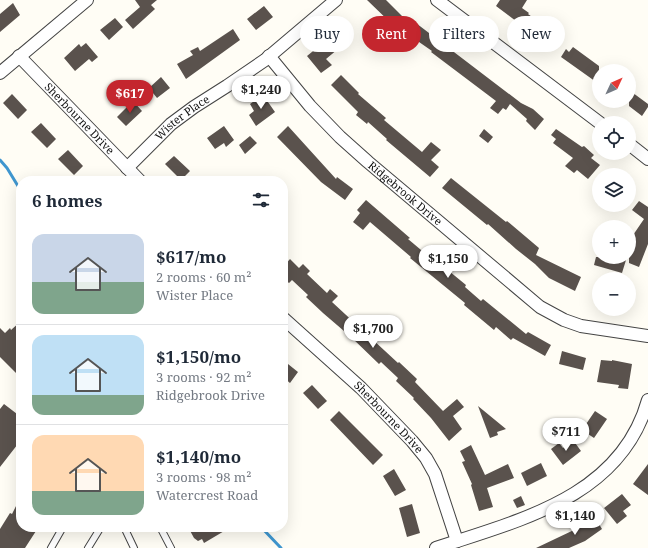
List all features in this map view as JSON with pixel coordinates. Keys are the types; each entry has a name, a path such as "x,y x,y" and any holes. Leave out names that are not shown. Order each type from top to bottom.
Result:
{"street":[{"path":"0,73 87,0"},
{"name":"Wister Place","path":"127,168 171,124 269,56 336,0"},
{"path":"437,0 592,117"},
{"name":"Sherbourne Drive","path":"20,56 135,176"},
{"name":"Ridgebrook Drive","path":"269,56 310,106 340,137 540,307 564,320 581,326 648,336"},
{"path":"636,150 648,159"},
{"name":"Sherbourne Drive","path":"288,322 361,388 412,441 426,458 435,474 457,541"},
{"path":"436,548 540,513 566,500 582,489 602,474 623,451 636,431 648,400"}],"lane":[{"path":"51,548 60,532"},
{"path":"88,548 98,532"},
{"path":"126,532 134,548"},
{"path":"163,532 171,548"}],"building":[{"path":"135,0 157,0 151,5 155,9 133,29 125,20 140,7"},
{"path":"367,0 386,0 402,16 384,16"},
{"path":"500,0 527,0 522,8 531,16 509,16 496,6"},
{"path":"13,3 20,15 0,32 0,14"},
{"path":"264,6 273,17 256,30 247,19"},
{"path":"115,18 123,27 109,40 100,30"},
{"path":"421,27 429,33 429,49 421,43"},
{"path":"233,29 240,40 186,79 177,64 193,55 190,51 198,47 200,51"},
{"path":"86,43 98,57 92,62 89,59 75,71 64,58 79,44 81,47"},
{"path":"573,47 596,64 592,64 592,79 561,57 566,49 569,52"},
{"path":"312,52 334,52 326,59 332,65 321,73 307,56"},
{"path":"431,52 454,52 521,103 533,109 544,119 535,130 526,121 527,119 510,104 506,110 503,108 498,114 490,108 496,101"},
{"path":"341,75 359,93 358,94 386,118 384,120 422,152 431,142 441,150 431,160 439,167 430,177 386,140 387,139 368,122 367,124 356,115 358,112 331,85"},
{"path":"161,77 170,88 157,98 149,88"},
{"path":"12,94 27,110 18,119 3,103"},
{"path":"263,95 275,112 256,126 249,115 254,111 250,104"},
{"path":"636,95 648,104 648,107 642,116 632,108 636,108"},
{"path":"133,101 142,111 126,126 117,117"},
{"path":"41,123 56,139 47,148 31,132"},
{"path":"224,126 234,140 226,147 224,143 215,149 207,138"},
{"path":"288,126 336,179 337,177 353,189 345,200 321,182 277,137"},
{"path":"484,129 493,137 488,143 479,136"},
{"path":"556,129 582,147 584,146 592,153 592,160 600,165 597,168 592,168 592,174 588,179 577,170 574,173 565,166 573,158 553,143 556,139 551,135"},
{"path":"250,136 257,143 245,154 239,145"},
{"path":"68,150 83,166 74,175 58,159"},
{"path":"174,156 190,171 185,176 177,176 165,164"},
{"path":"451,178 506,222 507,221 539,248 536,255 581,277 575,291 549,278 535,264 488,224 487,225 442,188"},
{"path":"366,200 410,238 408,239 427,255 429,252 439,261 438,262 466,285 465,287 481,301 483,299 526,334 528,332 551,345 545,356 513,338 511,340 496,327 494,330 464,305 465,303 410,258 411,257 370,222 363,230 353,222 360,213 357,210"},
{"path":"639,201 648,207 648,244 639,267 632,264 636,264 636,231 644,219 635,212 636,212 636,205"},
{"path":"290,259 299,268 303,264 310,271 307,274 327,293 330,289 338,296 332,302 417,379 415,382 443,411 457,399 464,407 453,416 462,429 449,441 431,418 413,399 414,398 396,381 398,378 381,362 379,364 323,313 306,297 308,295 292,280 289,283 288,282 288,261"},
{"path":"594,264 625,264 622,272"},
{"path":"16,326 16,373 0,357 0,328 5,333 10,328 11,330"},
{"path":"562,351 586,358 583,370 559,364"},
{"path":"601,360 612,360 632,364 628,389 618,388 619,385 597,382"},
{"path":"288,364 298,372 290,383 288,381"},
{"path":"312,385 327,401 318,409 303,393"},
{"path":"4,404 16,413 16,446 0,467 0,409"},
{"path":"478,406 506,429 497,432 498,435 490,438"},
{"path":"339,411 383,455 373,465 330,420"},
{"path":"595,411 607,419 594,438 582,430"},
{"path":"573,440 581,451 563,465 551,449 559,443 563,448"},
{"path":"471,445 485,475 508,464 514,478 487,488 493,507 479,511 471,485 472,484 462,462 465,461 460,451"},
{"path":"541,463 547,476 527,486 521,473"},
{"path":"648,464 648,495 633,484"},
{"path":"394,469 406,490 395,496 383,476"},
{"path":"622,494 631,505 623,511 627,516 617,524 604,508"},
{"path":"521,496 525,505 517,508 513,500"},
{"path":"412,504 420,533 407,537 399,508"},
{"path":"16,506 16,532 35,532 25,548 0,548 0,529 10,513 12,514"},
{"path":"594,516 602,529 585,541 569,548 536,548 576,529 575,528"},
{"path":"191,532 223,532 204,543 202,539 198,541 194,538"}],"waterway":[{"path":"0,160 16,183"},
{"path":"266,532 281,548"}]}
